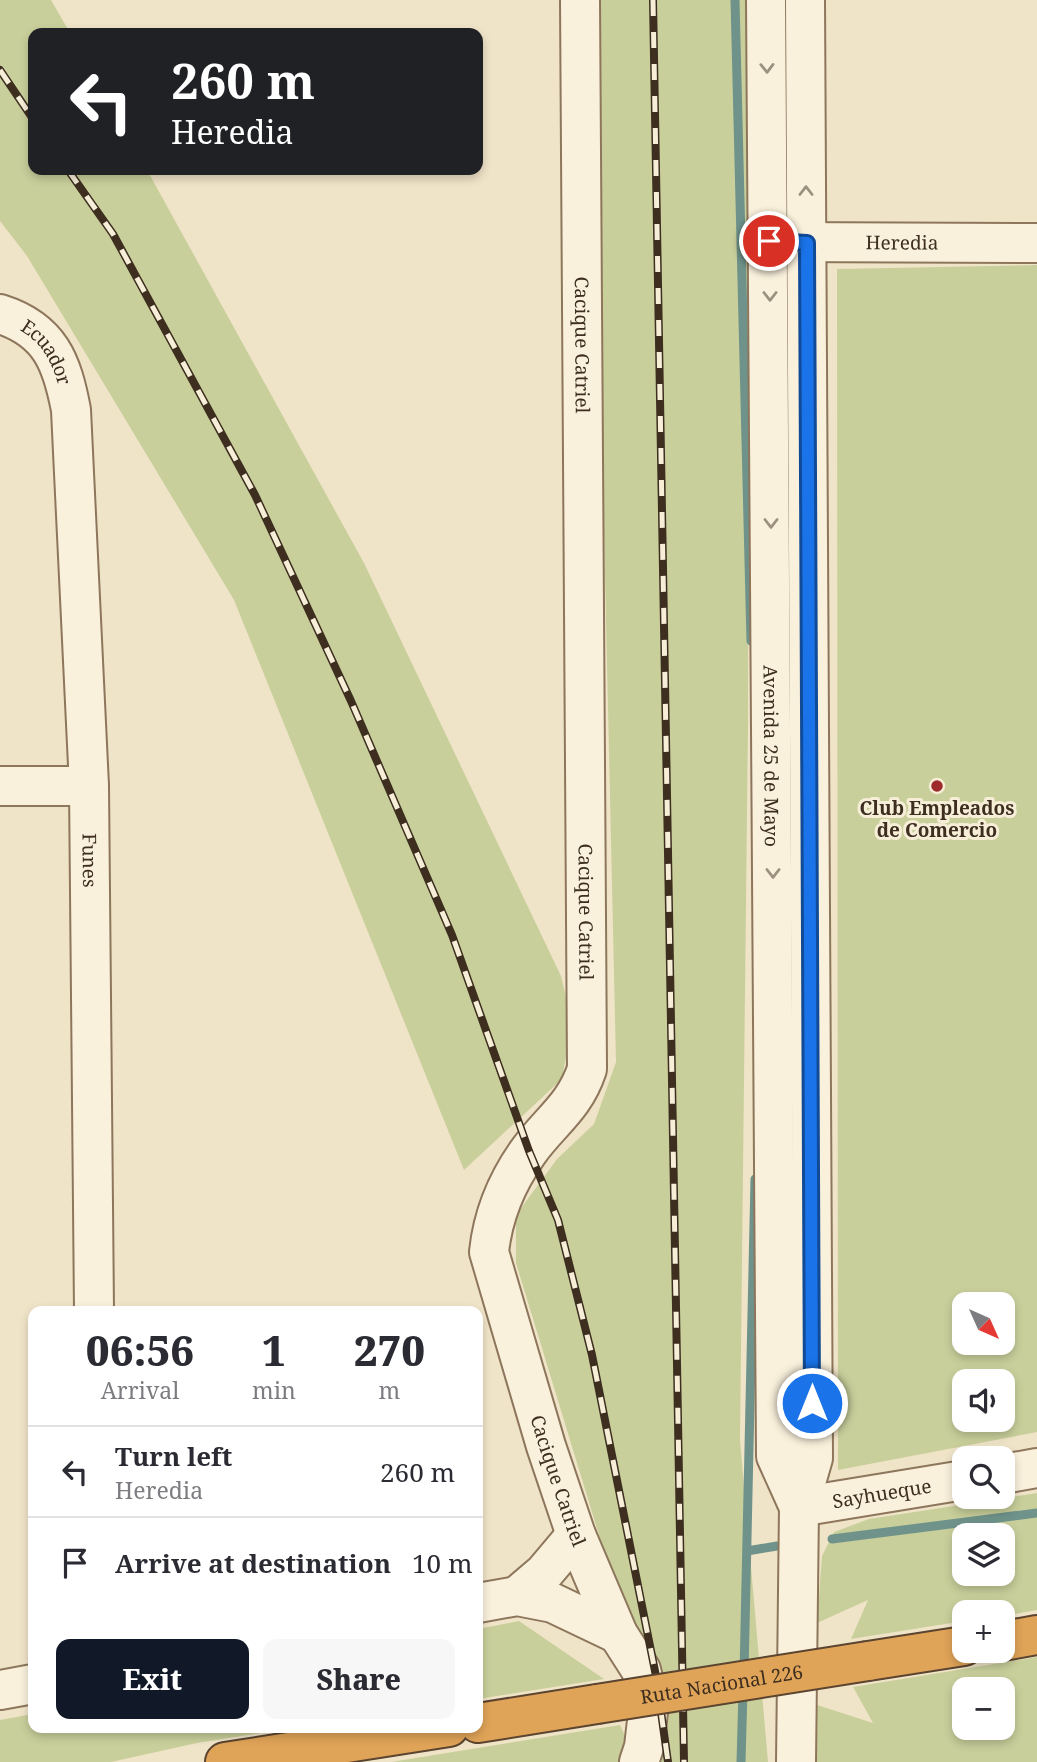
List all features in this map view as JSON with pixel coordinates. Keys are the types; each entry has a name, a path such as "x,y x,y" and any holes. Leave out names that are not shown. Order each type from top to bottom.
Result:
{"highway":[{"path":"1015,1639 1037,1635"},
{"name":"Ruta Nacional 226","path":"483,1722 952,1648"},
{"path":"225,1762 411,1733"}],"street":[{"name":"Cacique Catriel","path":"580,0 587,1069 579,1093 529,1151 501,1198 492,1226 489,1252 546,1446 576,1535 618,1634 641,1670 649,1703 644,1746 639,1762"},
{"name":"Avenida 25 de Mayo","path":"766,0 776,1457 799,1507"},
{"name":"Avenida 25 de Mayo","path":"796,1762 799,1507 813,1458 805,0"},
{"name":"Heredia","path":"769,241 1037,243"},
{"name":"Ecuador","path":"0,314 18,320 49,344 64,373 71,410"},
{"name":"Funes","path":"71,410 89,786 94,1306"},
{"path":"0,786 89,786"},
{"path":"1015,1472 1037,1468"},
{"name":"Sayhueque","path":"799,1507 952,1482"},
{"path":"517,1596 544,1573 576,1535"},
{"path":"483,1602 517,1596 553,1603 618,1634"},
{"path":"0,1690 28,1685"}],"green space":[{"path":"0,0 51,0 67,28 28,28 28,175 150,175 364,563 561,976 572,1023 562,1079 464,1170 234,600 27,256 0,221"},
{"path":"592,0 749,0 748,724 740,1440 768,1762 658,1762 620,1604 516,1263 516,1215 557,1159 594,1124 616,1062"},
{"name":"Club Empleados de Comercio","path":"1037,265 1037,1432 952,1446 952,1448 838,1470 837,269"},
{"path":"1037,1493 1037,1610 1015,1614 1015,1600 952,1600 952,1623 851,1639 868,1600 817,1623 822,1556 834,1532 869,1519 952,1506 952,1509 1015,1509 1015,1496"},
{"path":"519,1621 604,1679 483,1698 483,1628"},
{"path":"1037,1657 1037,1762 810,1762 811,1703 873,1723 853,1687 1000,1663 1015,1663 1015,1661"},
{"path":"28,1715 28,1733 260,1733 197,1743 111,1762 0,1762 0,1720"},
{"path":"620,1725 629,1744 623,1762 391,1762"}],"waterway":[{"path":"735,0 751,641"},
{"path":"744,1673 755,1179"},
{"path":"832,1539 1037,1513"},
{"path":"747,1551 777,1546"},
{"path":"741,1762 743,1690"}],"railway":[{"path":"653,0 684,1762"},
{"path":"0,70 28,112"},
{"path":"72,175 113,234 255,495 351,701 452,935 529,1151 558,1220 592,1355 656,1676 668,1762"}],"place":[{"name":"Club Empleados de Comercio","path":"937,786"}],"route":[{"path":"769,241 807,243 812,1403"}]}
